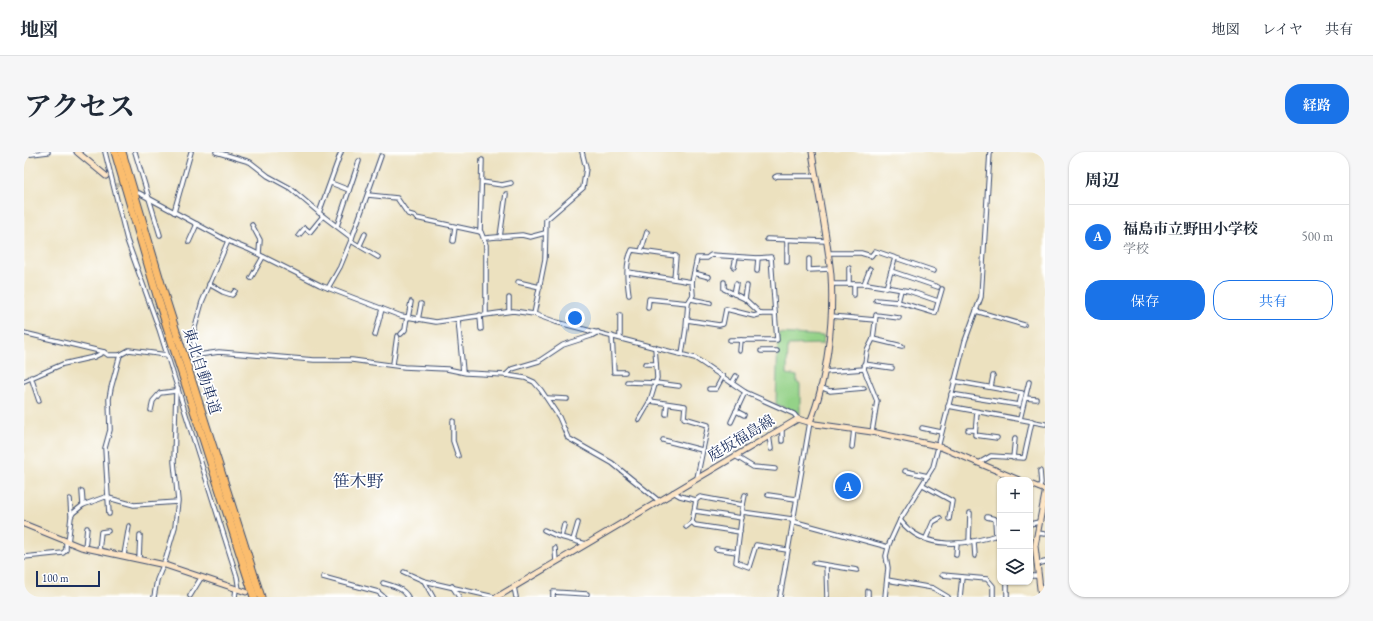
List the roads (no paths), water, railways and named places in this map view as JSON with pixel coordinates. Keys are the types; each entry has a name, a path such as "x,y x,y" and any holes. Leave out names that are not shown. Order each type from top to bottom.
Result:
{"highway":[{"name":"東北自動車道","path":"115,152 152,279 254,597"},
{"name":"東北自動車道","path":"122,152 165,297 261,597"}],"main road":[{"path":"77,152 106,176"},
{"path":"810,422 824,372 831,316 830,269 812,152"},
{"name":"庭坂福島線","path":"497,597 798,419 872,432 938,446 1012,477"},
{"path":"1033,485 1045,490"},
{"path":"1041,597 1035,546 1045,494"},
{"path":"24,524 85,548 163,565 246,592"}],"street":[{"path":"24,155 48,152"},
{"path":"105,152 115,183 127,240 146,290 167,355 171,362 177,390 237,577 237,590 235,597"},
{"path":"135,152 160,235"},
{"path":"174,212 191,152"},
{"path":"216,152 250,162 268,176 290,188 352,240 378,258"},
{"path":"319,213 341,152"},
{"path":"534,314 545,259 545,233 547,218 583,188 586,168 582,152"},
{"path":"885,597 888,547 900,520 933,467 954,381 982,289 990,152"},
{"path":"328,288 352,240 381,156"},
{"path":"480,232 482,160"},
{"path":"337,226 359,161"},
{"path":"106,176 115,183"},
{"path":"775,177 816,176"},
{"path":"482,182 502,185 511,183"},
{"path":"331,183 349,190"},
{"path":"140,193 228,241 259,254 328,288 382,309 418,320 436,322 509,310 534,314 556,322 682,354 700,360 745,392 794,414 798,419"},
{"path":"500,237 506,194"},
{"path":"368,195 396,198 408,214 416,218 480,232 485,238 488,289 486,314"},
{"path":"299,235 305,228 310,232 323,216"},
{"path":"189,242 197,224"},
{"path":"252,225 260,240 259,254"},
{"path":"453,241 455,226"},
{"path":"642,252 647,232"},
{"path":"485,238 522,235 530,237 545,233"},
{"path":"360,245 365,234"},
{"path":"767,239 826,241"},
{"path":"787,240 787,262"},
{"path":"228,241 202,302 193,334 193,356 218,352 251,354 288,359 335,361 352,360 394,364 404,367 437,368 525,378 534,382 547,398 560,417 568,438 592,450 612,463 658,501"},
{"path":"629,296 627,280 628,257 632,250 676,256 674,279"},
{"path":"828,252 861,253 871,256 875,251 934,271"},
{"path":"682,354 688,303 694,290 692,282 697,258 707,258 711,255 758,258 771,257 777,340 730,340"},
{"path":"251,278 263,257"},
{"path":"734,267 736,257"},
{"path":"757,271 758,258"},
{"path":"886,288 895,258"},
{"path":"809,259 809,270 830,269"},
{"path":"849,268 849,284"},
{"path":"864,284 870,269"},
{"path":"876,300 898,302 935,313 940,288 891,271"},
{"path":"628,272 692,282"},
{"path":"694,273 709,277"},
{"path":"518,282 540,287"},
{"path":"724,282 724,289 745,299 761,314"},
{"path":"209,284 232,295 235,291"},
{"path":"734,294 736,284"},
{"path":"831,284 864,284 901,290 938,301"},
{"path":"854,284 854,295"},
{"path":"745,299 747,286"},
{"path":"898,302 901,290"},
{"path":"509,298 509,310"},
{"path":"648,308 649,299 688,303"},
{"path":"691,299 710,303"},
{"path":"394,364 399,335 405,330 411,302"},
{"path":"418,320 421,304"},
{"path":"375,335 382,309"},
{"path":"687,320 719,325 723,324 726,309 754,316 761,314 775,314"},
{"path":"976,311 1024,325"},
{"path":"480,315 481,329"},
{"path":"620,315 620,338"},
{"path":"872,432 877,401 864,369 867,351 873,340 876,315 899,318"},
{"path":"831,316 875,320"},
{"path":"458,319 463,372"},
{"path":"506,375 512,369 539,361 563,345 591,336 598,332"},
{"path":"24,333 104,352 108,355 120,355 129,350 167,355"},
{"path":"612,336 614,372 625,372"},
{"path":"740,340 740,351"},
{"path":"873,340 902,346"},
{"path":"639,420 650,401 656,383 657,375 655,347"},
{"path":"761,351 777,351"},
{"path":"24,381 63,364 94,357 104,352"},
{"path":"109,514 105,455 110,430 109,399 120,355"},
{"path":"645,364 656,364"},
{"path":"864,364 892,368"},
{"path":"824,372 864,369"},
{"path":"709,389 716,389 723,376"},
{"path":"732,383 736,376"},
{"path":"990,387 993,376"},
{"path":"31,377 39,402"},
{"path":"951,394 1019,405 1022,393 954,381"},
{"path":"627,382 656,383 678,386"},
{"path":"1020,419 1029,382"},
{"path":"820,387 830,391 864,388"},
{"path":"151,410 152,401 156,396 177,390"},
{"path":"154,597 155,588 175,526 178,502 174,462 177,390"},
{"path":"731,422 745,392"},
{"path":"547,398 567,399"},
{"path":"1025,398 1036,398"},
{"path":"650,401 685,406 684,418 708,425 702,450 698,478"},
{"path":"666,414 667,404"},
{"path":"948,406 1045,424"},
{"path":"736,412 744,415"},
{"path":"977,412 974,430 975,434 997,438"},
{"path":"454,421 453,441 458,456"},
{"path":"978,463 991,456 1024,458 1032,421"},
{"path":"780,597 810,422"},
{"path":"782,428 782,441"},
{"path":"922,428 941,432"},
{"path":"852,446 854,429"},
{"path":"968,430 974,430"},
{"path":"769,435 771,449"},
{"path":"1013,458 1015,438"},
{"path":"663,440 702,450"},
{"path":"735,457 753,466 776,469"},
{"path":"905,471 928,476"},
{"path":"1039,488 1040,471"},
{"path":"923,485 952,501 953,504 949,519"},
{"path":"82,492 83,505"},
{"path":"673,492 680,496 696,500 700,497 743,505"},
{"path":"745,495 736,562 749,567 756,545 787,550"},
{"path":"768,495 796,499"},
{"path":"72,516 83,505 108,496 134,505 178,502"},
{"path":"24,557 63,553 66,550 72,516 70,499"},
{"path":"686,527 692,522 696,500"},
{"path":"695,511 742,518"},
{"path":"742,512 792,520 888,547"},
{"path":"970,513 972,542 975,556"},
{"path":"900,520 906,529 926,538 945,544 957,544 996,536 995,519 987,517"},
{"path":"926,538 933,522 940,518"},
{"path":"692,522 694,525 740,532"},
{"path":"1033,523 1039,522"},
{"path":"573,540 578,523"},
{"path":"562,537 564,525"},
{"path":"124,556 129,526"},
{"path":"85,548 87,528"},
{"path":"544,530 586,544"},
{"path":"99,550 100,533 102,531 108,531"},
{"path":"1037,533 1045,534"},
{"path":"139,559 140,536"},
{"path":"956,554 957,544"},
{"path":"555,548 556,562"},
{"path":"716,549 737,552"},
{"path":"1036,564 1045,562"},
{"path":"814,563 857,570"},
{"path":"826,565 827,597"},
{"path":"404,572 424,581 452,586 494,597"},
{"path":"942,575 986,579 993,586 993,597"},
{"path":"1033,576 1038,576"},
{"path":"323,577 378,592 384,597"},
{"path":"960,597 962,577"},
{"path":"190,596 201,578"},
{"path":"886,580 933,588 948,597"},
{"path":"424,581 433,597"},
{"path":"383,583 402,590 408,597"},
{"path":"1006,597 1007,585"},
{"path":"452,586 459,597"},
{"path":"514,587 516,597"},
{"path":"868,591 868,597"},
{"path":"553,597 553,592 586,594"}],"tunnel":[{"path":"116,184 125,188"},
{"path":"173,361 191,356"}],"place":[{"name":"福島市立野田小学校","path":"848,486"}],"district":[{"name":"笹木野","path":"358,481"}]}
